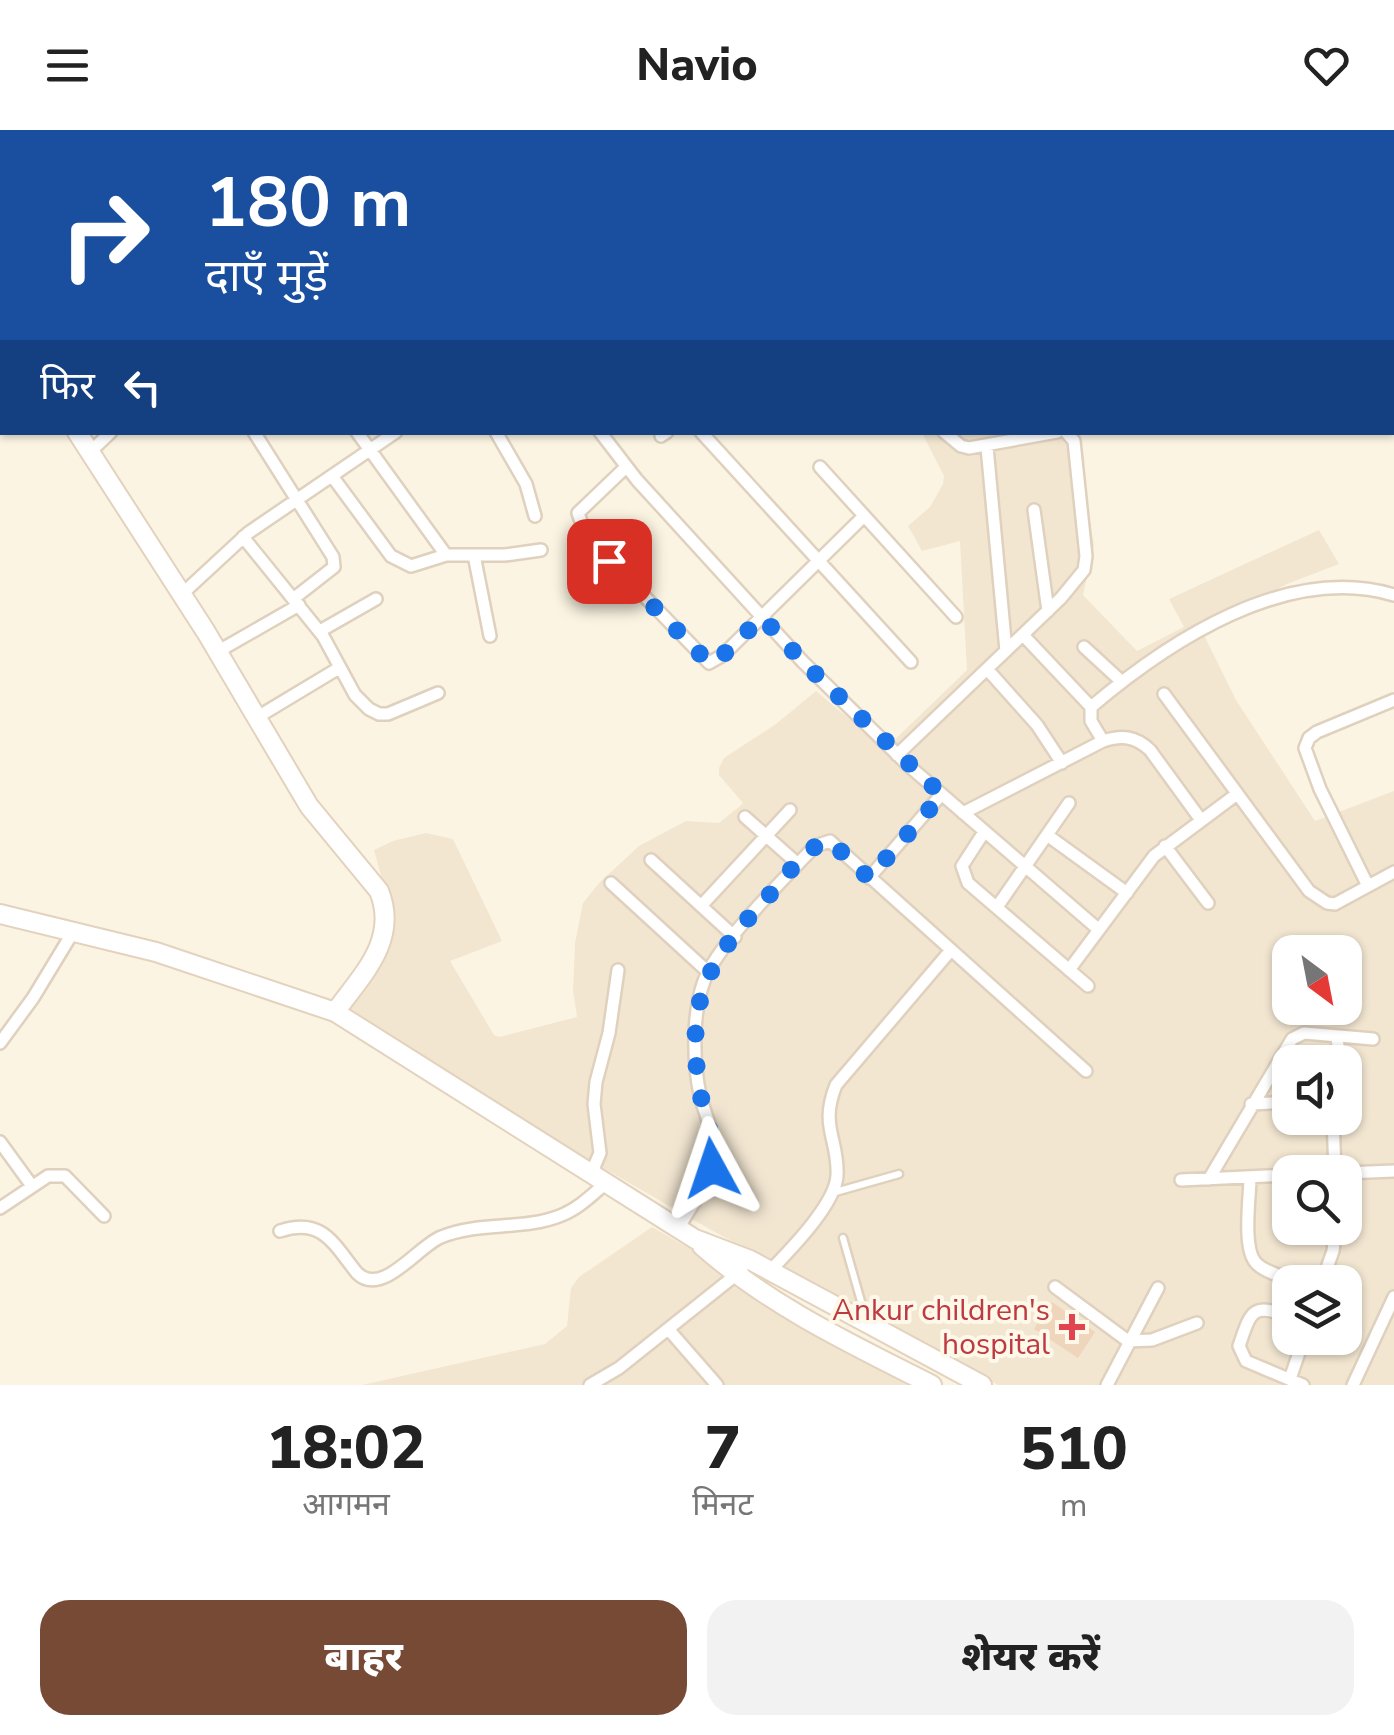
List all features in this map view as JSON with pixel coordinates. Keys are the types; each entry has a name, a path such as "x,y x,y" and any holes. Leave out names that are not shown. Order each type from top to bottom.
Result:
{"street":[{"path":"79,435 217,652 308,806 379,891 386,908 386,930 373,958 335,1012"},
{"path":"90,452 109,435"},
{"path":"217,652 296,602 334,566 333,557 256,435"},
{"path":"360,435 446,555"},
{"path":"181,594 243,537 392,435"},
{"path":"498,435 526,484 535,516"},
{"path":"602,435 626,467 762,617 897,754 1098,930"},
{"path":"705,435 911,662"},
{"path":"948,435 961,446 987,446 1042,435"},
{"path":"897,754 1006,652 1084,570 1086,556 1074,441 1069,435"},
{"path":"987,446 1006,652"},
{"path":"626,467 578,514 586,536 709,663 723,655 864,516"},
{"path":"820,468 956,617"},
{"path":"332,476 400,563 411,566 446,555 505,556 541,550"},
{"path":"1034,510 1048,610"},
{"path":"243,537 320,632 355,694 379,714 438,693"},
{"path":"474,555 490,636"},
{"path":"1091,707 1137,668 1188,637 1280,595 1340,588 1394,595"},
{"path":"320,632 376,599"},
{"path":"1023,635 1091,707 1091,721 1103,741"},
{"path":"1084,646 1122,681"},
{"path":"256,718 339,668"},
{"path":"987,670 1037,725 1062,763"},
{"path":"1164,694 1309,891 1327,903 1336,904 1394,872"},
{"path":"1368,886 1320,789 1305,748 1309,738 1318,732 1394,700"},
{"path":"962,813 1118,736 1141,742 1201,820"},
{"path":"1069,970 1165,846 1237,794"},
{"path":"869,878 942,795"},
{"path":"997,907 1068,803"},
{"path":"702,906 790,810"},
{"path":"745,817 798,864"},
{"path":"984,832 962,866 968,883 1088,986"},
{"path":"1047,835 1127,892"},
{"path":"678,1229 712,1168 714,1150 700,1094 697,1060 698,1004 708,972 815,846 830,841 1086,1070"},
{"path":"1165,846 1208,903"},
{"path":"652,860 735,936"},
{"path":"612,883 708,972"},
{"path":"0,914 156,952 335,1012 695,1240 770,1300 932,1385"},
{"path":"0,1042 33,998 73,932"},
{"path":"770,1272 800,1239 837,1179 828,1128 828,1105 836,1085 951,950"},
{"path":"280,1231 310,1226 322,1232 363,1280 372,1281 456,1230 535,1222 560,1216 579,1205 598,1179 596,1082 609,1033 618,970"},
{"path":"1208,1179 1292,1039 1304,1033 1372,1039"},
{"path":"1338,1038 1339,1045"},
{"path":"1251,1104 1272,1103"},
{"path":"0,1142 32,1186"},
{"path":"1362,1172 1394,1170"},
{"path":"0,1208 48,1176 65,1176 104,1216"},
{"path":"1181,1180 1272,1176"},
{"path":"1250,1177 1251,1254 1256,1264 1272,1271"},
{"path":"695,1240 750,1260 982,1385"},
{"path":"590,1385 619,1368 737,1277 750,1260"},
{"path":"1054,1287 1128,1341 1152,1340 1197,1323"},
{"path":"1107,1385 1158,1288"},
{"path":"1354,1385 1394,1298"},
{"path":"1272,1310 1257,1310 1250,1315 1239,1346 1246,1360 1303,1385"},
{"path":"668,1330 716,1385"},
{"path":"1290,1379 1298,1355"}],"lane":[{"path":"831,1194 898,1174"},
{"path":"843,1238 867,1324"}],"shaded area":[{"path":"923,435 1075,435 1094,545 1083,595 1137,651 1184,627 1169,599 1319,530 1339,564 1287,584 1201,629 1236,700 1315,821 1394,791 1394,1385 998,1385 713,1231 452,1081 347,1008 391,912 374,850 426,833 453,839 502,941 450,961 494,1035 499,1037 577,1017 573,991 575,943 583,903 639,846 686,821 719,823 743,803 719,775 724,758 776,724 816,691 885,749 967,670 960,541 922,551 908,526 930,507 944,476"},
{"path":"652,1227 927,1385 362,1385 545,1344 567,1326 571,1288 579,1277"}],"building":[{"path":"1052,1302 1095,1332 1078,1358 1034,1329"}],"place":[{"name":"Ankur children's hospital","path":"1072,1327"}],"route":[{"path":"609,561 709,663 723,655 762,617 803,662 942,795 869,878 830,841 815,846 757,908 712,965 698,1004 697,1060 700,1094 714,1150 712,1168"}]}
